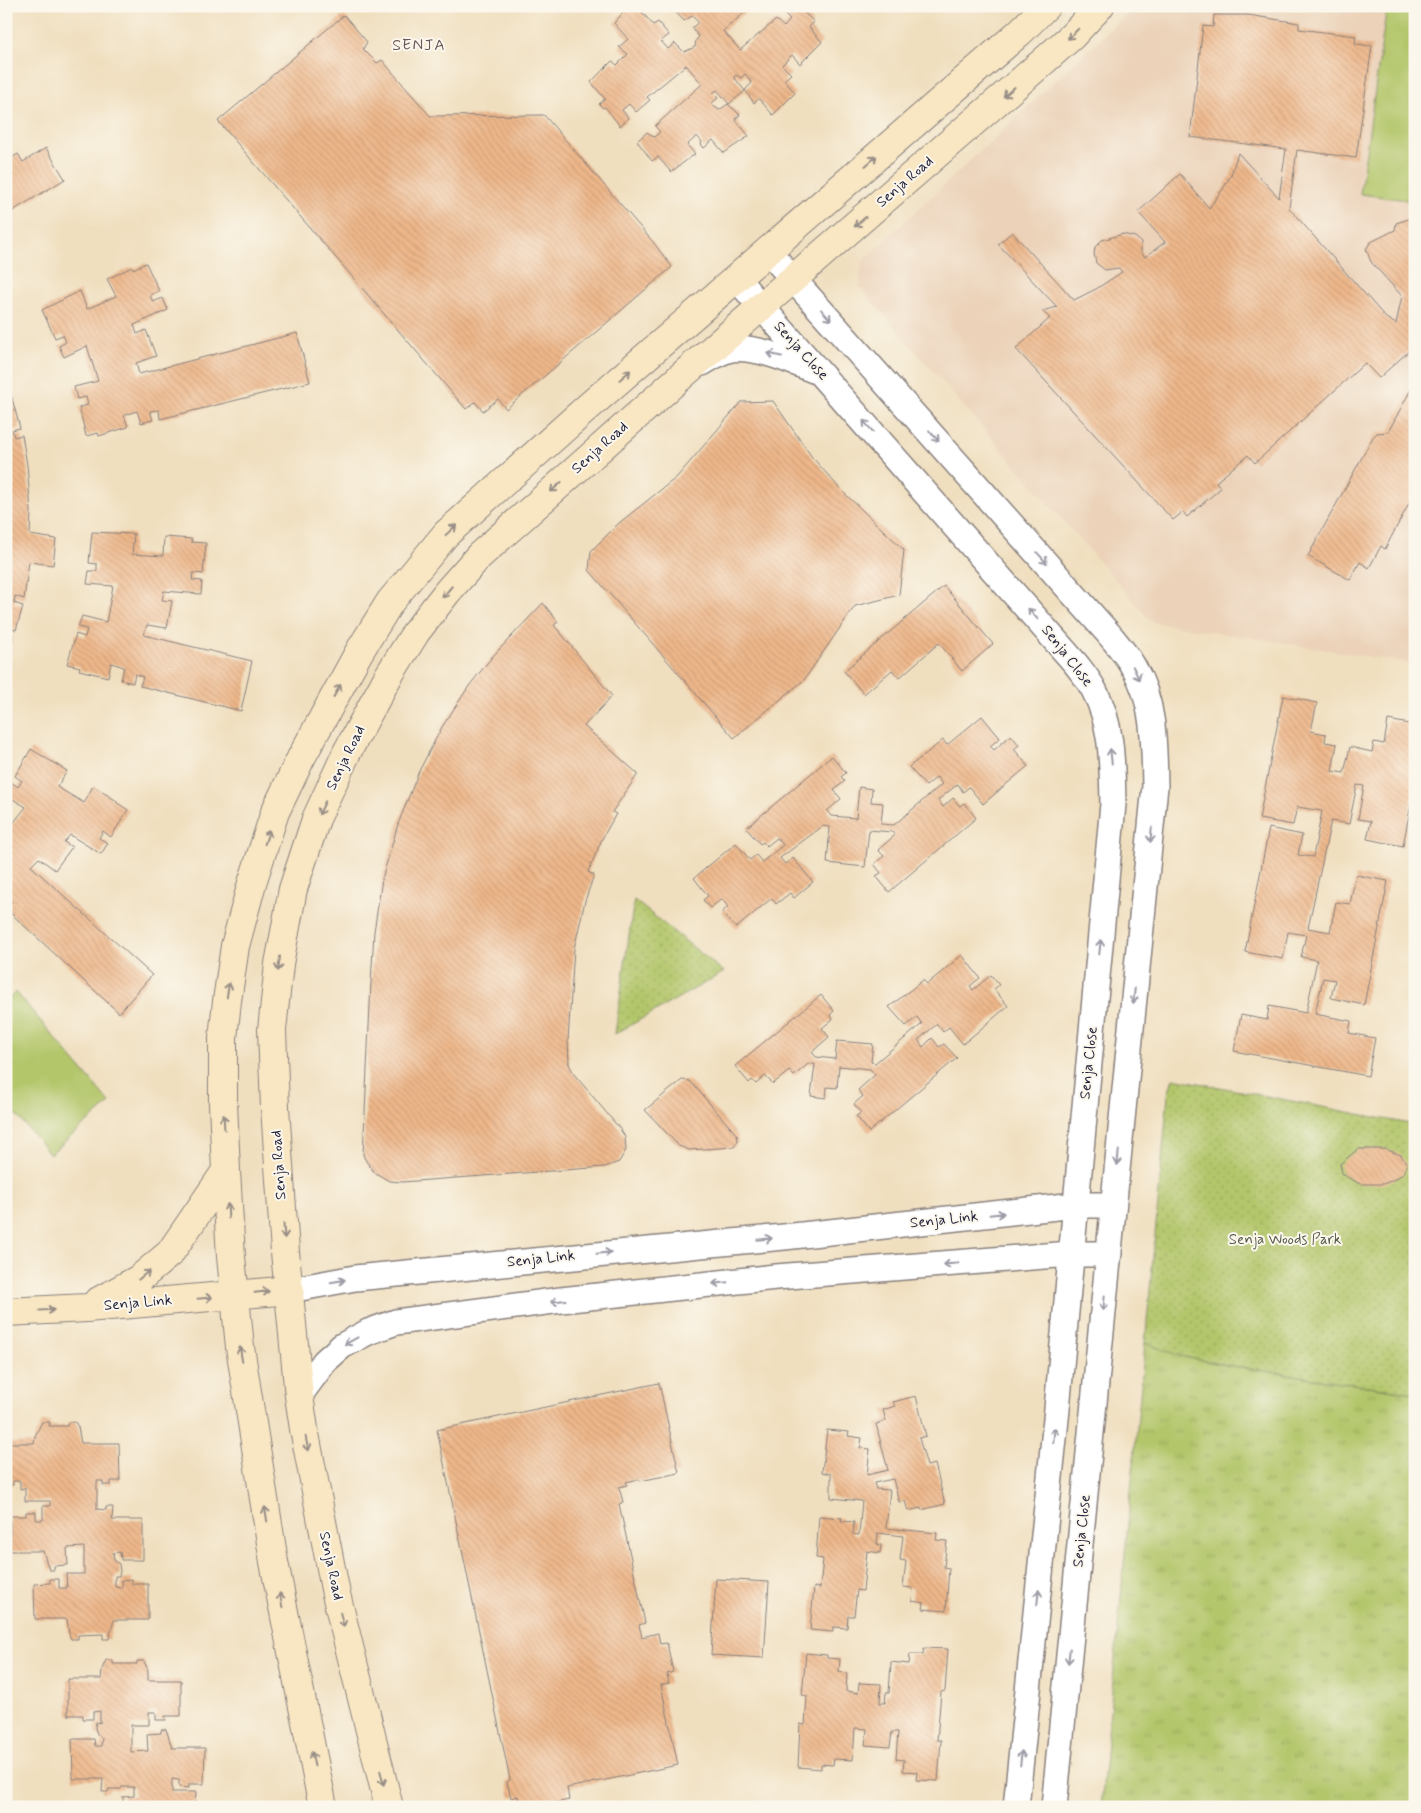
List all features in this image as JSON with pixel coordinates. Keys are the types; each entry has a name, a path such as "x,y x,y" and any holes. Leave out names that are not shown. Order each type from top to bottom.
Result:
{"street":[{"path":"323,1807 274,1562 240,1346 234,1295 226,1171 223,1103 226,1001 235,946 275,812 301,758 359,652 390,602 446,534 736,278 1020,32 1046,6"},
{"name":"Senja Road","path":"389,1807 336,1594 304,1429 299,1396 276,1117 272,1030 279,964 293,889 316,819 347,752 416,632 448,591 479,556 686,372 1058,48 1100,6"},
{"name":"Senja Close","path":"768,251 1108,633 1135,668 1147,700 1153,736 1156,786 1054,1807"},
{"name":"Senja Close","path":"736,278 1076,664 1094,689 1106,721 1112,757 1112,804 1057,1409 1016,1807"},
{"path":"686,372 717,354 731,349 744,349 777,355 820,372"},
{"path":"87,1308 139,1279 170,1253 226,1171"},
{"path":"1075,1205 1113,1205"},
{"name":"Senja Link","path":"6,1312 87,1308 290,1290 355,1278 784,1237 1075,1205"},
{"path":"299,1396 325,1361 342,1346 368,1332 396,1322 560,1300 776,1277 1070,1254 1109,1254"}],"shaded area":[{"path":"1135,6 1415,6 1415,664 1152,622 859,286 862,262"}],"green space":[{"path":"1387,6 1415,6 1415,201 1360,194"},
{"path":"634,900 724,972 615,1034"},
{"path":"16,992 110,1103 50,1154 6,1103 6,1001"},
{"name":"Senja Woods Park","path":"1173,1078 1415,1125 1415,1393 1232,1366 1184,1357 1145,1343 1168,1095"},
{"path":"1145,1343 1184,1357 1232,1366 1415,1393 1415,1795 1411,1807 1101,1807"}],"building":[{"path":"629,6 637,6 653,25 658,22 669,35 661,41 668,49 675,43 684,52 695,47 696,40 699,37 692,28 698,22 692,16 684,21 673,9 675,6 758,6 753,10 750,8 723,31 740,50 776,20 784,27 790,20 784,14 793,6 797,6 814,22 809,27 822,42 800,64 792,55 782,65 791,74 784,80 795,93 773,115 759,99 754,103 745,90 752,83 745,74 741,78 736,75 734,77 745,91 729,104 717,90 713,93 718,98 711,104 719,110 728,104 740,115 735,119 749,136 724,153 713,140 704,148 697,136 687,145 695,154 671,172 658,157 652,161 637,141 647,132 654,137 660,132 655,126 702,84 686,65 647,97 650,100 636,112 629,104 622,110 629,118 620,126 605,107 603,108 599,104 605,99 591,82 612,61 617,65 628,54 619,47 628,39 614,23"},
{"path":"1259,6 1259,10 1240,7"},
{"path":"344,15 367,42 363,49 377,63 382,60 430,116 544,115 653,242 672,267 506,409 498,399 483,411 475,402 466,409 218,121"},
{"path":"1214,15 1248,15 1299,23 1299,29 1356,36 1355,44 1372,46 1356,158 1297,150 1289,208 1386,318 1396,324 1402,296 1371,262 1366,249 1371,242 1395,230 1396,223 1415,217 1415,351 1410,350 1379,378 1365,363 1255,463 1248,455 1216,482 1221,488 1187,517 1183,512 1173,520 1016,349 1050,318 1042,311 1057,307 998,244 1012,232 1074,300 1096,289 1122,272 1119,268 1105,270 1096,263 1095,247 1102,240 1123,234 1135,237 1141,242 1141,252 1145,257 1165,242 1138,212 1180,174 1209,208 1231,175 1238,153 1279,198 1286,149 1190,137 1203,26 1213,27"},
{"path":"46,148 65,179 6,215 6,161 18,154 23,162"},
{"path":"146,263 159,291 150,295 153,302 163,298 168,310 134,325 137,334 146,330 156,356 136,363 139,374 297,333 310,382 160,419 159,410 150,411 153,420 141,423 137,411 124,415 128,427 99,436 98,433 86,436 79,407 88,405 86,397 77,399 74,387 98,381 87,346 64,357 59,346 66,342 63,335 55,338 42,310 80,291 87,309 116,296 107,279 132,267 133,269"},
{"path":"1415,382 1415,492 1385,549 1381,546 1369,568 1360,562 1350,580 1308,556 1373,437 1377,433 1388,432"},
{"path":"10,391 20,428 12,430 14,437 22,435 27,465 31,511 30,535 56,539 53,565 29,562 24,599 15,596 14,603 23,606 16,630 6,627 6,392"},
{"path":"773,401 812,457 842,491 904,550 899,595 855,606 804,680 734,738 589,570 591,551 619,523 677,477 741,402"},
{"path":"92,532 134,534 132,554 163,556 164,537 192,539 191,542 206,543 203,574 193,573 192,580 202,581 201,594 164,591 162,600 172,601 167,628 147,625 144,635 252,661 241,711 140,686 143,677 135,674 133,683 121,680 124,667 111,663 108,677 79,670 80,667 67,664 76,634 85,637 87,629 78,627 82,616 106,622 113,586 87,584 89,571 97,571 97,564 89,563"},
{"path":"944,586 993,644 962,671 939,643 899,678 892,670 864,694 844,671"},
{"path":"543,603 558,622 554,625 612,696 584,726 638,774 612,812 616,814 603,837 588,872 594,875 585,901 574,949 568,1041 569,1064 574,1074 620,1129 625,1137 626,1150 619,1162 605,1167 402,1182 389,1181 374,1172 363,1155 374,932 382,879 398,824 419,771 442,727 469,686 492,657"},
{"path":"6,635 13,637 6,656"},
{"path":"1283,696 1317,703 1311,731 1326,734 1325,742 1337,744 1332,771 1344,773 1350,747 1372,752 1374,742 1384,744 1388,720 1415,725 1415,784 1403,846 1367,839 1371,821 1358,819 1364,786 1357,785 1349,824 1331,821 1308,928 1330,932 1336,902 1350,904 1356,875 1388,881 1364,1005 1331,998 1335,980 1323,978 1315,1014 1351,1021 1349,1033 1375,1038 1368,1076 1234,1051 1241,1015 1267,1020 1269,1006 1306,1013 1317,960 1301,957 1306,935 1288,932 1283,959 1245,952 1269,828 1302,835 1298,855 1313,857 1322,811 1297,807 1293,825 1259,819"},
{"path":"982,716 1000,738 990,746 994,750 1011,735 1019,745 1014,749 1028,766 983,804 969,787 963,792 958,784 938,800 943,807 953,798 960,806 964,803 976,818 889,892 876,876 881,873 874,864 884,856 878,850 895,835 892,832 869,830 865,867 827,863 830,827 823,826 780,858 785,864 793,858 813,882 794,898 790,893 776,904 772,898 736,928 722,912 728,907 722,899 710,908 703,900 708,896 694,878 736,843 750,860 756,855 762,862 783,845 777,838 767,846 763,842 760,844 746,828 832,756 846,773 841,777 845,781 834,790 841,799 827,811 831,816 856,818 859,787 872,789 871,802 883,803 881,824 894,825 942,784 937,777 926,786 909,767 943,740 947,745"},
{"path":"31,749 67,771 57,787 84,803 93,786 128,810 111,837 103,831 99,838 108,843 101,854 70,835 64,842 72,847 55,870 39,858 31,866 152,975 119,1013 6,909 12,902 6,896 6,832 26,807 6,795 6,790 11,782 18,787 22,781 15,776"},
{"path":"962,955 980,978 970,986 973,990 991,975 999,985 994,989 1008,1006 963,1044 949,1027 943,1032 937,1024 918,1040 923,1047 932,1038 939,1047 944,1044 957,1058 869,1132 856,1116 861,1113 854,1104 863,1096 858,1090 875,1075 870,1069 839,1066 837,1088 827,1087 826,1098 811,1096 815,1064 808,1064 794,1076 789,1071 773,1084 765,1076 756,1084 752,1080 749,1083 735,1066 821,995 834,1011 830,1015 833,1019 822,1028 829,1037 812,1052 816,1057 835,1059 837,1041 873,1044 871,1062 875,1063 922,1024 917,1017 906,1026 889,1007 923,980 927,984"},
{"path":"682,1080 690,1081 737,1135 738,1141 734,1147 689,1150 679,1146 645,1110"},
{"path":"1358,1149 1385,1149 1401,1155 1407,1164 1403,1174 1383,1184 1360,1184 1347,1177 1342,1173 1340,1164"},
{"path":"659,1383 679,1473 626,1482 627,1485 619,1487 623,1502 619,1504 645,1623 639,1625 642,1637 658,1633 660,1644 667,1643 673,1672 667,1674 669,1683 661,1685 678,1765 567,1788 569,1800 536,1807 520,1807 518,1796 511,1798 507,1782 510,1780 437,1430"},
{"path":"916,1396 926,1436 919,1438 927,1466 935,1464 945,1504 908,1511 905,1501 899,1502 893,1479 874,1483 876,1489 890,1490 886,1528 937,1533 936,1540 947,1541 944,1567 949,1568 946,1611 923,1609 924,1603 912,1601 913,1588 903,1587 906,1561 900,1560 903,1536 878,1533 877,1544 881,1545 880,1553 867,1551 863,1591 857,1590 854,1616 848,1616 847,1628 833,1627 833,1632 810,1630 814,1587 820,1588 823,1559 816,1558 819,1516 842,1518 841,1521 854,1522 853,1534 859,1535 862,1501 831,1498 831,1474 822,1472 827,1430 849,1432 848,1436 862,1438 860,1448 870,1449 867,1475 888,1470 876,1424 886,1421 883,1410 895,1406 893,1402"},
{"path":"42,1422 50,1422 49,1426 67,1426 68,1422 75,1422 78,1427 81,1443 119,1443 120,1481 111,1481 111,1485 103,1485 103,1481 97,1481 97,1509 106,1510 106,1507 113,1507 112,1520 143,1520 143,1560 121,1560 120,1552 113,1553 114,1560 119,1564 120,1571 119,1576 115,1576 115,1587 122,1588 122,1580 132,1579 132,1584 148,1584 148,1620 114,1620 109,1639 103,1639 103,1634 78,1635 78,1639 71,1639 67,1619 35,1619 34,1584 50,1583 50,1579 59,1579 59,1588 67,1588 66,1574 84,1574 84,1547 67,1548 68,1565 54,1566 54,1570 49,1570 43,1551 10,1551 10,1516 26,1516 26,1512 36,1512 36,1520 43,1520 43,1506 50,1506 50,1501 25,1501 25,1488 20,1489 20,1481 13,1481 13,1485 6,1485 6,1443 34,1443 35,1436"},
{"path":"716,1579 769,1582 764,1658 711,1655"},
{"path":"924,1648 948,1649 945,1691 941,1692 937,1740 941,1740 938,1781 916,1780 917,1772 903,1771 904,1760 896,1759 898,1732 892,1732 890,1747 865,1745 867,1729 855,1728 853,1760 834,1759 833,1765 821,1764 821,1769 798,1767 800,1724 805,1725 807,1696 802,1695 806,1653 827,1655 827,1658 840,1659 839,1672 847,1673 846,1691 858,1693 859,1683 881,1684 880,1703 885,1703 886,1693 889,1693 891,1662 909,1664 910,1654 923,1654"},
{"path":"106,1660 113,1660 113,1664 137,1664 137,1661 144,1661 148,1670 148,1680 181,1680 181,1716 165,1716 166,1720 156,1720 156,1712 149,1712 149,1725 131,1725 131,1752 148,1751 147,1734 161,1733 161,1730 166,1729 172,1748 205,1748 204,1784 189,1784 189,1788 179,1787 179,1780 172,1779 172,1792 196,1792 195,1807 123,1807 123,1797 134,1796 134,1787 109,1789 108,1792 102,1792 103,1779 73,1779 72,1739 94,1739 95,1746 101,1746 102,1738 97,1734 95,1728 96,1722 100,1723 100,1711 93,1712 93,1719 83,1719 83,1715 68,1715 68,1679 101,1679 102,1669"}],"district":[{"name":"SENJA","path":"419,45"}]}
